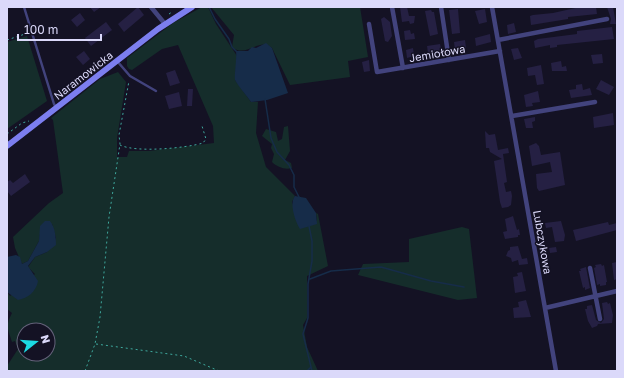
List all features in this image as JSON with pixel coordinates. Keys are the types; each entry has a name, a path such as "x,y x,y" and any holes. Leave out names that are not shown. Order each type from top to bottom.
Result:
{"street":[{"path":"151,7 165,24"},
{"name":"Naramowicka","path":"7,146 165,24 192,7"},
{"path":"392,7 403,68"},
{"path":"441,7 449,60"},
{"name":"Lubczykowa","path":"492,7 556,371"},
{"path":"498,40 607,19"},
{"name":"Jemiołowa","path":"369,24 377,72 500,51"},
{"path":"512,116 595,102"},
{"path":"590,268 600,319"},
{"path":"545,308 617,291"}],"lane":[{"path":"24,7 54,104 57,108"},
{"path":"117,61 130,76 156,91"}],"path":[{"path":"7,40 32,32"},
{"path":"85,371 95,344 100,317 109,217 120,144 119,135 130,76"},
{"path":"7,134 22,123 31,121"},
{"path":"120,144 134,150 193,146 203,143 206,139 202,126"},
{"path":"95,344 184,356 219,371"}],"green space":[{"path":"202,7 208,7 216,24 237,56 235,80 251,102 258,102 256,133 266,167 295,196 292,202 293,205 317,221 316,213 318,214 328,266 307,276 307,318 303,325 307,347 318,371 7,371 7,366 16,352 16,362 56,362 56,322 16,322 16,344 15,341 12,342 8,331 8,321 12,313 7,309 7,292 10,296 35,274 28,267 35,257 47,252 56,238 52,224 41,226 39,241 28,261 22,264 15,248 13,237 49,203 63,193 53,120 51,118 100,79 118,72 126,82 117,138 117,157 127,157 129,151 149,151 214,143 213,126 178,45 162,49 132,70 127,66 127,58 173,23"},
{"path":"211,7 360,7 368,57 348,61 350,77 290,85 272,48 263,44 242,51 232,47 234,35"},
{"path":"27,36 47,101 7,129 7,42"},
{"path":"288,126 290,151 285,160 291,163 292,168 287,169 279,167 272,162 274,154 271,148 272,144 262,136 266,129 276,132 278,141 282,139 284,127"},
{"path":"462,227 469,229 477,298 458,300 358,275 363,264 409,262 409,239"}],"water":[{"path":"266,43 272,48 288,93 267,100 251,102 235,80 236,51 248,51 252,47 256,48"},
{"path":"295,196 306,198 316,213 317,224 300,229 296,221 293,207 293,199"},
{"path":"45,221 50,221 53,226 56,245 47,252 35,257 28,266 38,281 37,285 31,294 18,300 7,292 7,257 16,255 20,257 22,264 28,261 39,241 40,226"}],"building":[{"path":"90,7 101,7 94,12"},
{"path":"138,7 144,15 124,32 118,24"},
{"path":"400,7 407,7 409,16 415,16 414,23 410,24 409,21 402,22"},
{"path":"580,7 596,7 597,14 568,17 568,19 531,25 530,16"},
{"path":"607,7 613,7 616,24 610,24 611,19"},
{"path":"458,9 460,33 452,34 449,10"},
{"path":"485,9 487,22 479,24 475,11"},
{"path":"431,10 434,12 438,34 430,36 425,11"},
{"path":"80,13 85,20 77,27 71,20"},
{"path":"384,17 390,22 392,36 388,42 385,41 381,19"},
{"path":"106,22 112,30 91,46 85,38"},
{"path":"514,23 516,32 508,34 507,25"},
{"path":"612,27 614,39 557,45 557,47 550,48 550,45 535,48 534,41 538,39 577,34 577,31"},
{"path":"410,30 411,34 414,33 415,39 405,40 404,31"},
{"path":"490,34 491,42 476,46 475,38"},
{"path":"465,40 466,48 455,50 454,42"},
{"path":"440,44 442,53 428,53 427,46"},
{"path":"413,48 414,56 407,58 406,50"},
{"path":"518,48 522,58 514,60 511,49"},
{"path":"84,51 90,59 83,65 76,57"},
{"path":"602,54 603,63 593,64 591,55"},
{"path":"369,60 370,71 364,72 362,62"},
{"path":"561,61 562,67 566,66 567,71 552,71 551,63"},
{"path":"541,65 544,84 537,85 535,75 528,76 527,68"},
{"path":"175,70 180,83 170,86 166,73"},
{"path":"601,80 614,87 609,95 596,89"},
{"path":"582,84 583,90 590,88 592,95 571,98 569,90 576,89 576,85"},
{"path":"188,89 193,89 192,106 187,106"},
{"path":"538,91 540,102 532,103 533,106 526,107 524,95"},
{"path":"179,92 182,106 169,109 165,96"},
{"path":"613,113 614,125 594,128 593,117"},
{"path":"535,117 535,121 532,122 533,128 526,128 524,119"},
{"path":"485,131 489,135 495,134 498,150 508,148 509,153 503,154 507,182 504,183 506,192 511,191 512,196 511,205 508,207 502,208 500,202 494,161 502,159 490,152 489,148 486,148"},
{"path":"536,143 539,146 541,155 560,152 565,185 539,191 537,188 536,174 552,172 550,162 532,166 529,146"},
{"path":"25,174 30,182 11,196 7,191 7,182 10,180 13,183"},
{"path":"513,216 520,235 518,235 518,237 505,239 503,232 507,231 505,219"},
{"path":"561,221 565,235 564,241 555,242 552,227 546,228 545,223"},
{"path":"608,222 609,225 617,223 617,230 576,241 573,230"},
{"path":"518,246 522,259 527,258 528,264 519,265 518,260 512,262 511,258 506,256 510,250 510,247"},
{"path":"556,247 557,252 550,253 549,248"},
{"path":"617,262 617,279 614,280 612,263"},
{"path":"601,264 602,266 604,265 607,282 606,285 600,286 600,284 597,285 594,268 596,267 595,265"},
{"path":"586,267 590,288 585,290 585,287 583,288 579,271 581,271 580,269"},
{"path":"522,272 526,291 515,293 513,277 518,276 517,273"},
{"path":"526,300 531,317 514,318 513,308 519,307 518,302"},
{"path":"607,302 608,304 610,303 613,315 612,323 598,324 592,328 588,321 585,309 587,309 587,306 592,305 596,320 601,323 604,319 602,303"}],"waterway":[{"path":"209,7 215,19 229,39 232,47 237,52"},
{"path":"265,99 271,138 277,152 289,165 294,175 294,187 299,197"},
{"path":"309,226 312,241 312,261 308,284 308,318 303,334 312,371"},
{"path":"310,279 331,271 381,267 431,281 464,287"},
{"path":"307,371 311,367"}]}
